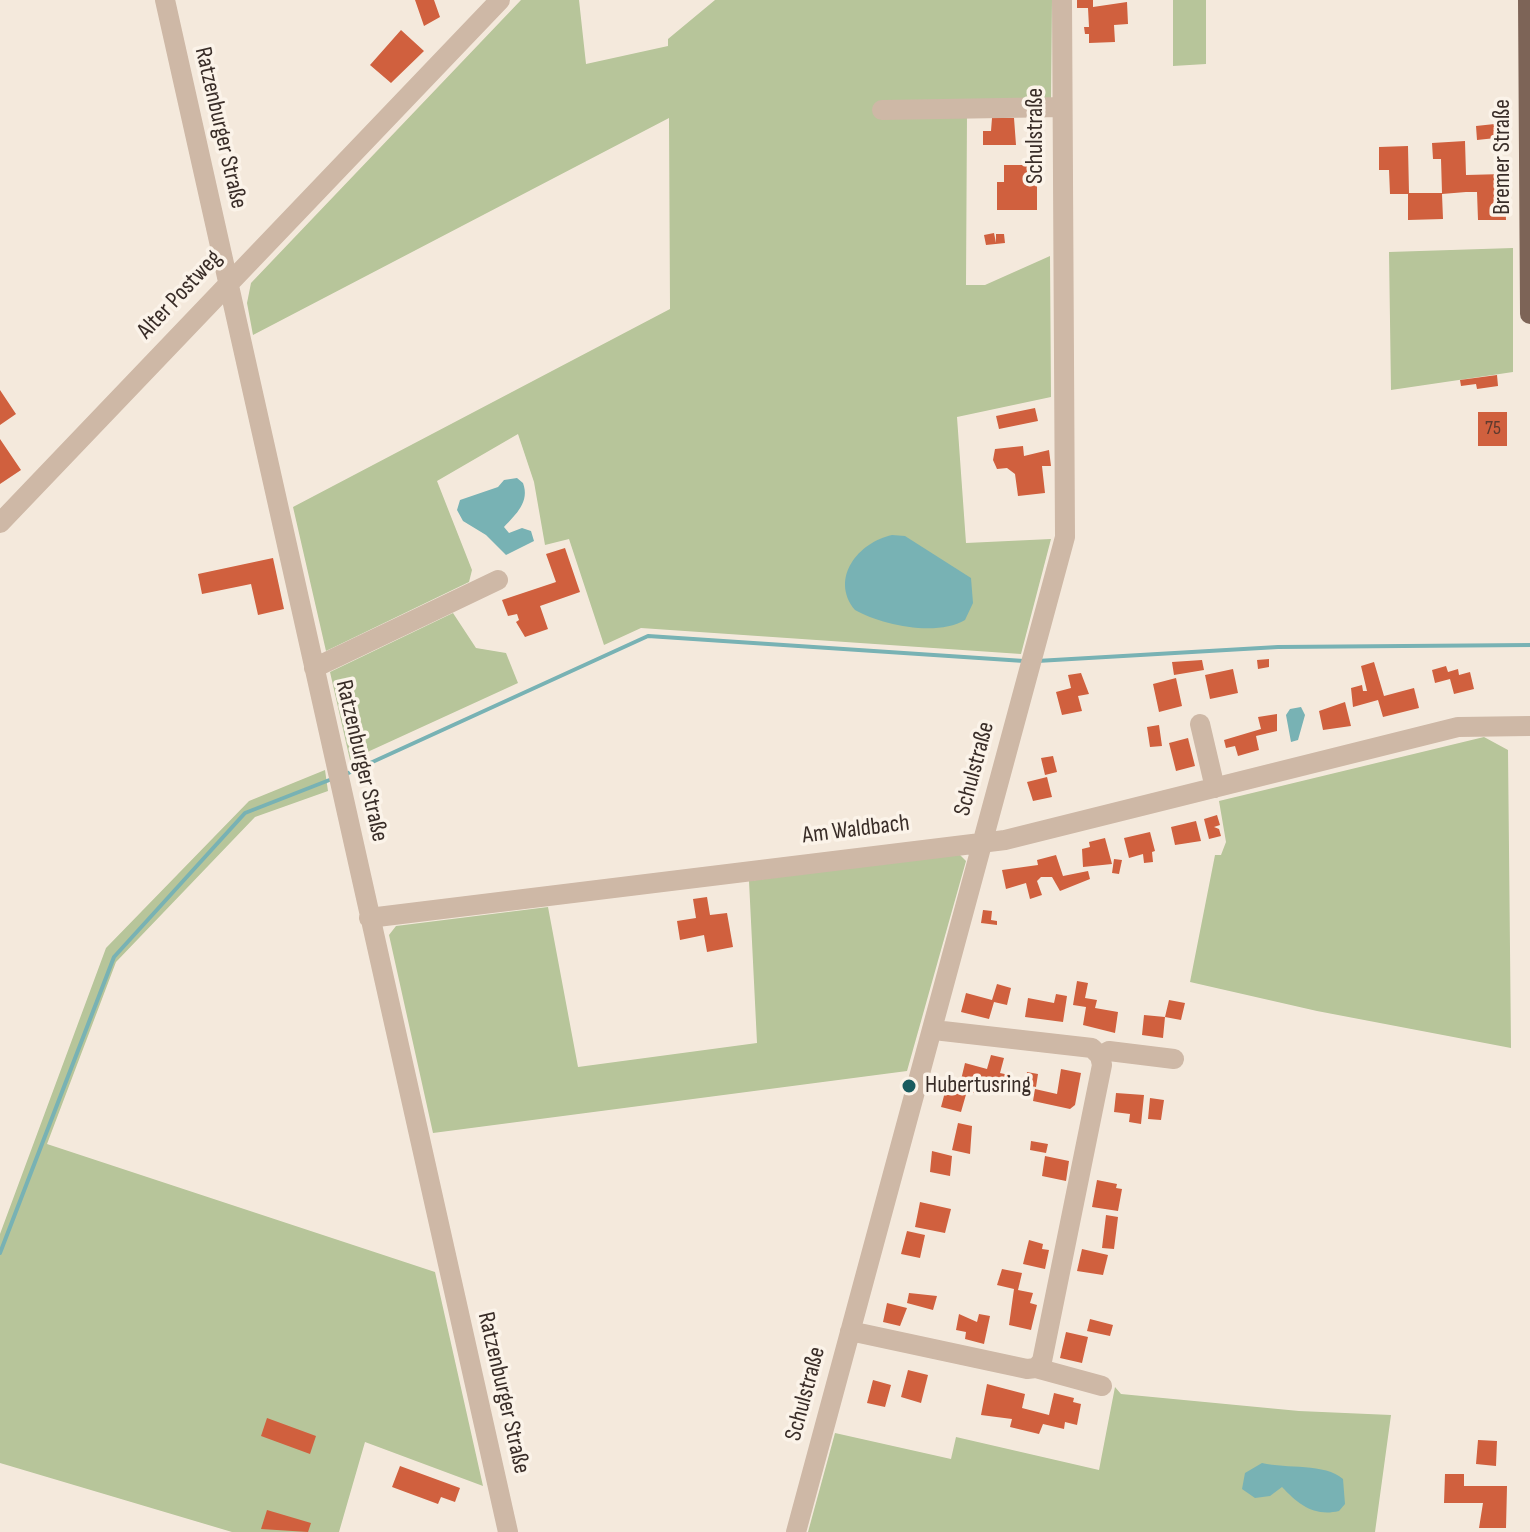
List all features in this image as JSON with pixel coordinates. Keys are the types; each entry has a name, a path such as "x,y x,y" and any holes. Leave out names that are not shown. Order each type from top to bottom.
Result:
{"main road":[{"name":"Bremer Straße","path":"1528,0 1530,314"}],"street":[{"name":"Ratzenburger Straße","path":"165,0 508,1532"},
{"name":"Alter Postweg","path":"0,523 500,0"},
{"name":"Schulstraße","path":"796,1532 1065,537 1062,0"},
{"path":"882,110 1062,107"},
{"path":"314,668 498,580"},
{"path":"1200,724 1215,788"},
{"name":"Am Waldbach","path":"369,918 1005,840 1458,727 1530,726"},
{"path":"934,1030 1092,1048 1100,1056 1102,1065 1042,1361 1036,1368"},
{"path":"1100,1056 1109,1051 1174,1059"},
{"path":"850,1331 1027,1369 1036,1368 1102,1386"}],"green space":[{"path":"521,0 579,0 586,64 668,46 668,39 715,0 1052,0 1051,102 967,113 966,285 985,285 1050,256 1051,397 957,417 966,543 1051,539 1021,654 641,628 604,645 569,539 545,545 534,482 518,434 437,481 472,570 469,582 326,651 293,507 670,309 669,118 253,335 247,303 251,283"},
{"path":"1173,0 1206,0 1206,64 1173,66"},
{"path":"1513,248 1513,372 1391,390 1389,252"},
{"path":"453,613 476,648 506,653 518,683 350,760 330,672"},
{"path":"1484,737 1508,750 1511,1048 1317,1011 1190,982 1215,855 1221,855 1226,842 1219,801"},
{"path":"325,770 328,791 255,817 116,962 47,1144 435,1272 483,1486 365,1442 339,1532 232,1532 0,1463 0,1234 106,948 249,801"},
{"path":"958,853 966,861 907,1071 433,1133 389,935 396,926 548,907 578,1067 757,1043 749,881"},
{"path":"1115,1387 1121,1394 1299,1411 1391,1415 1375,1532 808,1532 835,1433 951,1459 956,1437 1099,1470"}],"water":[{"path":"517,478 523,483 525,496 504,527 509,533 522,528 531,531 534,541 506,555 486,535 463,521 457,510 460,500 498,487 504,480"},
{"path":"892,535 905,536 971,578 973,603 965,620 940,628 909,627 855,610 845,586 851,563 869,545"},
{"path":"1301,707 1305,715 1298,740 1291,742 1286,715 1290,709"},
{"path":"1262,1463 1316,1468 1335,1474 1343,1479 1345,1504 1339,1511 1314,1511 1300,1504 1282,1487 1270,1496 1255,1498 1242,1489 1245,1473"}],"building":[{"path":"415,0 434,0 440,17 424,26"},
{"path":"1077,0 1093,0 1093,7 1127,2 1128,24 1114,25 1115,42 1089,43 1089,34 1085,34 1084,27 1089,27 1088,8 1077,8"},
{"path":"401,30 424,51 391,83 370,65"},
{"path":"992,118 1014,118 1016,145 983,145 983,131 991,131"},
{"path":"1504,123 1505,137 1477,140 1476,126"},
{"path":"1465,141 1466,175 1504,174 1506,220 1478,220 1477,192 1466,192 1442,194 1443,219 1408,220 1408,194 1390,194 1389,170 1379,170 1379,147 1408,146 1409,193 1442,193 1441,159 1433,159 1432,143"},
{"path":"1004,165 1027,165 1027,171 1037,171 1037,210 997,210 997,182 1004,182"},
{"path":"994,233 996,243 996,234 1004,234 1005,243 986,245 984,235"},
{"path":"1497,375 1498,386 1477,389 1476,384 1461,386 1460,380"},
{"path":"0,390 16,414 0,425"},
{"path":"1035,408 1038,421 999,429 996,416"},
{"path":"1478,412 1507,412 1507,446 1478,446"},
{"path":"0,439 21,470 0,484"},
{"path":"1023,446 1024,456 1049,450 1051,466 1042,466 1045,493 1018,496 1015,474 1007,468 997,469 993,460 995,449"},
{"path":"565,548 580,592 540,606 548,629 525,637 516,622 519,620 517,614 508,616 502,600 556,582 546,554"},
{"path":"273,558 284,609 258,615 251,584 202,594 198,574"},
{"path":"1269,659 1269,667 1258,669 1257,660"},
{"path":"1202,660 1204,670 1174,675 1172,662"},
{"path":"1374,662 1384,696 1414,688 1419,708 1383,717 1378,700 1353,707 1351,688 1362,685 1363,691 1367,691 1361,666"},
{"path":"1446,666 1448,672 1458,669 1459,675 1470,672 1474,689 1454,694 1450,679 1435,683 1432,670"},
{"path":"1233,669 1238,693 1210,699 1205,675"},
{"path":"1081,673 1089,694 1078,696 1082,711 1062,715 1056,692 1071,688 1068,675"},
{"path":"1176,678 1182,706 1159,712 1153,684"},
{"path":"1345,702 1351,726 1323,730 1319,711"},
{"path":"1277,714 1277,731 1256,736 1259,750 1238,756 1235,746 1226,748 1224,740 1261,729 1258,717"},
{"path":"1159,725 1162,746 1150,747 1147,727"},
{"path":"1188,738 1195,766 1176,771 1169,743"},
{"path":"1053,756 1057,772 1045,775 1041,758"},
{"path":"1047,777 1052,797 1033,801 1027,782"},
{"path":"1217,815 1220,825 1214,827 1219,829 1221,836 1209,839 1204,819"},
{"path":"1196,821 1201,841 1175,845 1171,827"},
{"path":"1150,832 1155,851 1152,852 1153,862 1144,863 1143,854 1129,858 1124,838"},
{"path":"1105,838 1112,864 1083,867 1082,849 1090,847 1089,842"},
{"path":"1056,855 1063,876 1088,871 1090,879 1060,891 1052,877 1041,877 1037,881 1042,895 1030,899 1026,883 1006,889 1002,870 1038,865 1037,860"},
{"path":"1114,859 1122,860 1119,874 1112,873"},
{"path":"707,897 710,915 727,913 733,947 707,952 704,935 680,940 677,921 696,918 693,899"},
{"path":"983,910 992,911 991,920 997,921 997,925 981,923"},
{"path":"1077,981 1088,983 1085,998 1097,1000 1095,1008 1118,1012 1115,1033 1083,1025 1086,1007 1073,1005"},
{"path":"997,984 1011,988 1007,1005 994,1002 989,1019 961,1012 966,993 992,1000"},
{"path":"1056,994 1067,996 1063,1022 1025,1017 1028,998 1054,1003"},
{"path":"1169,1000 1185,1003 1181,1020 1165,1017"},
{"path":"1144,1015 1165,1017 1163,1038 1142,1035"},
{"path":"991,1055 1004,1058 1000,1073 1009,1075 1004,1090 987,1088 977,1094 967,1091 961,1112 941,1107 948,1081 960,1084 965,1063 987,1069"},
{"path":"1061,1069 1081,1073 1075,1105 1070,1109 1033,1101 1035,1089 1057,1094"},
{"path":"1027,1072 1038,1074 1036,1087 1025,1085"},
{"path":"1116,1093 1144,1095 1141,1124 1129,1122 1130,1114 1114,1112"},
{"path":"1150,1098 1164,1100 1161,1120 1148,1119"},
{"path":"958,1123 972,1126 970,1154 952,1150"},
{"path":"1031,1141 1048,1144 1046,1153 1030,1150"},
{"path":"932,1151 952,1156 950,1176 930,1172"},
{"path":"1045,1156 1069,1161 1066,1181 1042,1176"},
{"path":"1097,1180 1117,1184 1116,1188 1122,1189 1118,1211 1092,1207"},
{"path":"920,1202 951,1209 945,1233 915,1227"},
{"path":"1106,1215 1118,1217 1114,1249 1102,1248"},
{"path":"907,1231 925,1235 920,1258 901,1254"},
{"path":"1029,1240 1043,1244 1042,1249 1049,1250 1045,1269 1023,1264"},
{"path":"1082,1249 1108,1255 1103,1275 1077,1271"},
{"path":"1002,1269 1022,1273 1018,1290 1033,1293 1030,1303 1037,1305 1031,1330 1009,1325 1014,1289 997,1285"},
{"path":"909,1293 937,1296 933,1310 907,1303"},
{"path":"887,1303 907,1308 900,1326 883,1322"},
{"path":"959,1314 977,1322 979,1314 990,1316 984,1344 965,1339 966,1332 956,1330"},
{"path":"1090,1319 1113,1325 1110,1336 1087,1331"},
{"path":"1066,1332 1088,1337 1082,1363 1060,1358"},
{"path":"908,1370 928,1375 921,1403 901,1397"},
{"path":"873,1380 891,1385 885,1407 867,1403"},
{"path":"987,1384 1025,1394 1022,1408 1049,1415 1054,1393 1074,1398 1073,1402 1081,1404 1077,1425 1065,1422 1064,1429 1043,1424 1039,1434 1010,1427 1012,1419 981,1415"},
{"path":"267,1418 316,1436 310,1454 261,1436"},
{"path":"1478,1440 1497,1441 1496,1466 1476,1464"},
{"path":"400,1466 460,1488 455,1502 441,1497 438,1504 392,1487"},
{"path":"1445,1474 1464,1474 1464,1486 1507,1486 1506,1528 1479,1528 1483,1503 1444,1503"},
{"path":"267,1510 311,1523 308,1532 261,1529"}],"waterway":[{"path":"344,775 648,636 1024,661"},
{"path":"1037,661 1278,647 1530,645"},
{"path":"0,1253 114,957 245,813 332,779"}],"place":[{"name":"Hubertusring","path":"909,1086"}]}
